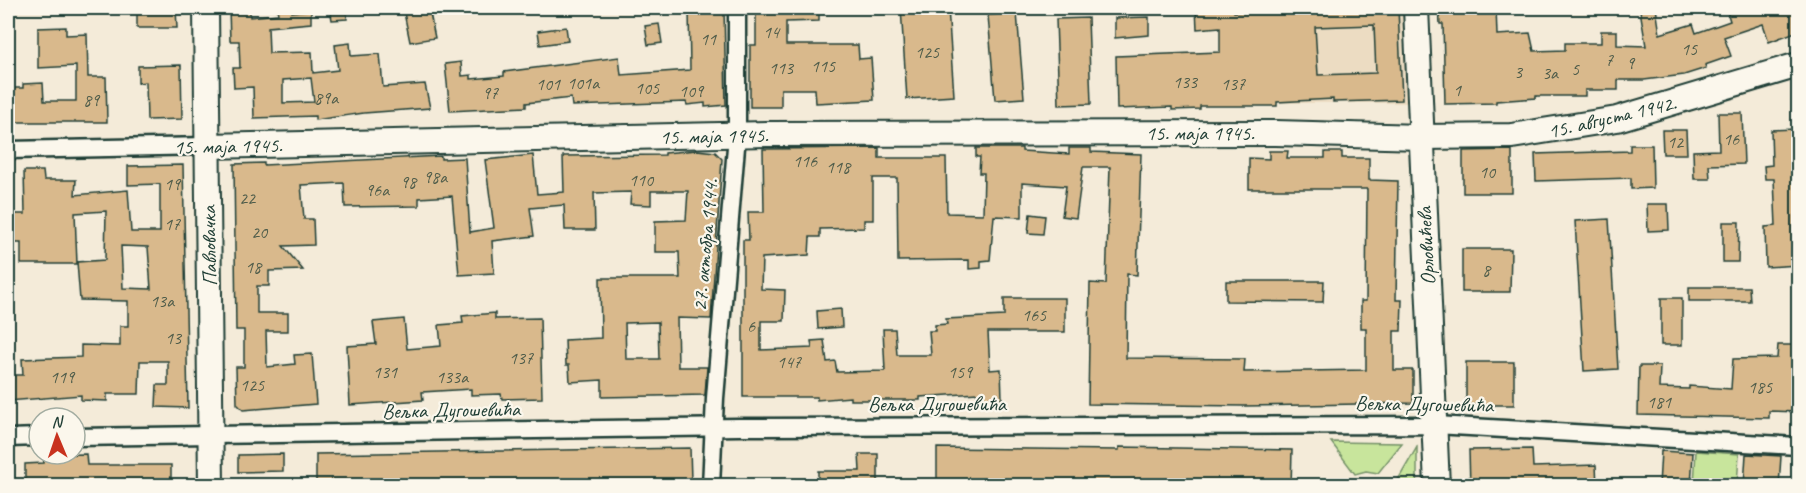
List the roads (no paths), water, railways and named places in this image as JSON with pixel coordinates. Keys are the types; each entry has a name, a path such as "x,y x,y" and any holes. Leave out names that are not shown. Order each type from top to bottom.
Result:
{"street":[{"name":"Павловачка","path":"206,8 211,486"},
{"name":"27. октобра 1944.","path":"711,486 737,135 737,8"},
{"name":"Орловићева","path":"1416,8 1437,486"},
{"name":"15. августа 1942.","path":"1421,137 1522,135 1617,119 1798,65"},
{"name":"15. маја 1945.","path":"8,150 737,135 1276,133 1421,137"},
{"name":"Вељка Дугошевића","path":"87,437 714,428 1436,425 1798,446"},
{"path":"8,438 27,438"}]}
